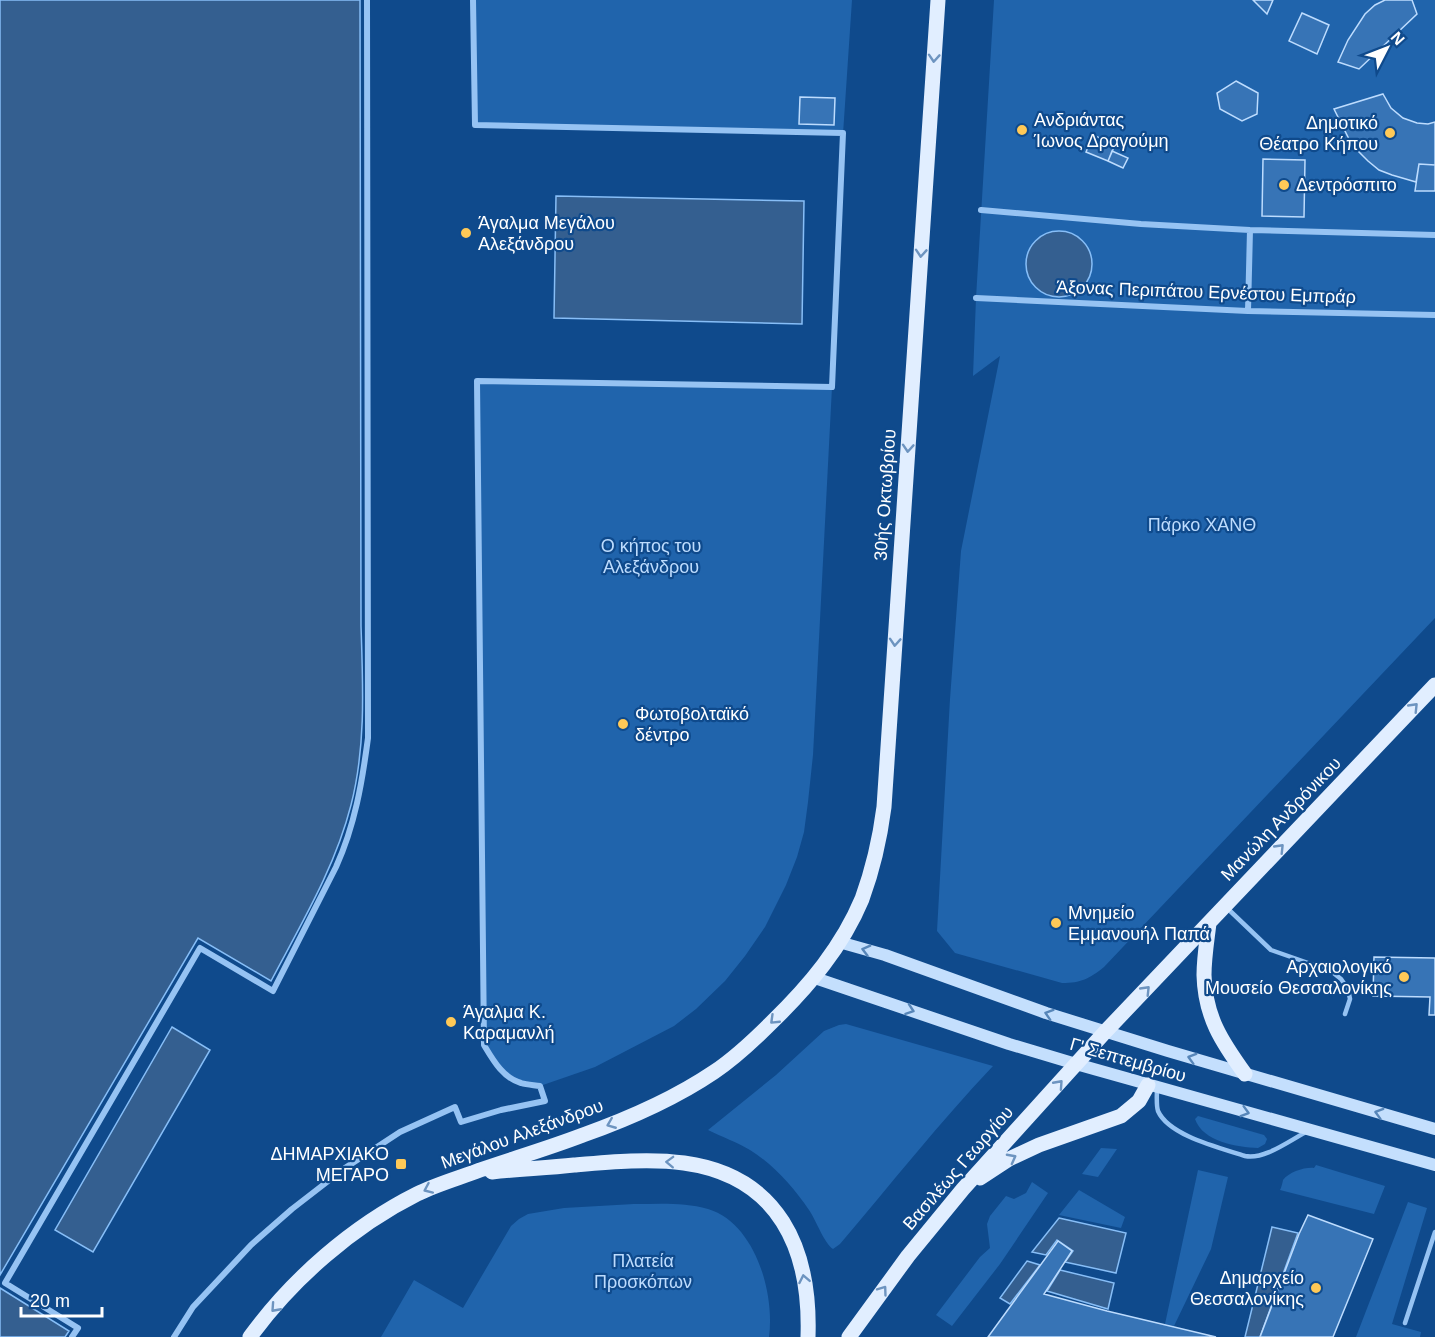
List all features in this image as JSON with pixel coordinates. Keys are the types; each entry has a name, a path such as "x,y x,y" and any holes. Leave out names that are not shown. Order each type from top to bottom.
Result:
{"main road":[{"name":"30ής Οκτωβρίου","path":"814,978 839,942 855,913 867,884 878,843 884,807 938,0"},
{"name":"Μανώλη Ανδρόνικου","path":"1105,1032 1435,685"},
{"path":"1209,923 1204,976 1209,1007 1220,1038 1245,1074"},
{"name":"Γ' Σεπτεμβρίου","path":"839,942 885,955 1105,1032 1435,1129"},
{"name":"Γ' Σεπτεμβρίου","path":"814,978 1009,1044 1153,1087 1435,1165"},
{"name":"Μεγάλου Αλεξάνδρου","path":"250,1337 309,1271 365,1225 390,1209 430,1188 584,1135 635,1114 683,1090 741,1052 793,1002 814,978"},
{"name":"Βασιλέως Γεωργίου","path":"849,1337 908,1256 963,1189 1105,1032"},
{"path":"963,1189 1009,1160 1039,1145 1121,1116 1153,1087"},
{"path":"470,1174 641,1161 684,1163 714,1169 730,1176 746,1184 771,1205 791,1235 805,1281 808,1337"}],"street":[{"path":"72,1337 78,1328 4,1283 200,948 273,991 345,848 359,798 368,738 367,0"},
{"path":"174,1337 193,1306 251,1245 292,1209 345,1168 400,1132 455,1107 461,1122 501,1110 544,1101 540,1086 520,1083 507,1076 484,1045 477,381 832,387 843,133 475,125 473,0"},
{"path":"981,210 1141,224 1250,230 1435,235"},
{"path":"1248,311 1250,230"},
{"name":"Άξονας Περιπάτου Ερνέστου Εμπράρ","path":"976,298 1248,311 1435,315"}],"lane":[{"path":"1225,906 1271,950 1331,971 1341,979 1348,989 1350,999 1345,1014"},
{"path":"1153,1087 1157,1110 1169,1124 1197,1139 1245,1156 1263,1155 1309,1130"},
{"path":"1404,1323 1435,1232"}],"green space":[{"path":"473,0 852,0 843,134 475,125"},
{"name":"Πάρκο ΧΑΝΘ","path":"994,0 1435,0 1435,618 1104,967 1094,975 1069,983 955,953 937,931 961,551 1000,356 973,376"},
{"name":"Ο κήπος του Αλεξάνδρου","path":"477,381 832,387 813,755 804,832 786,885 765,927 745,956 725,981 696,1009 674,1026 595,1067 540,1086 507,1076 484,1045"},
{"path":"846,1024 993,1066 840,1244 833,1249 826,1242 812,1214 775,1169 740,1144 708,1130 776,1075 824,1031"},
{"path":"1198,1116 1264,1135 1267,1139 1265,1144 1258,1148 1222,1142 1199,1127 1195,1119"},
{"path":"1101,1148 1117,1149 1098,1177 1082,1174"},
{"path":"1316,1165 1385,1186 1374,1214 1280,1190 1283,1180 1293,1172 1314,1168"},
{"path":"1198,1170 1228,1177 1211,1249 1174,1326 1165,1324"},
{"path":"1032,1182 1048,1193 1000,1264 952,1326 936,1315 980,1257 990,1248 987,1224 990,1216 1006,1196 1014,1199 1026,1193"},
{"path":"1079,1190 1125,1217 1121,1228 1059,1215"},
{"path":"1408,1202 1427,1208 1392,1324 1421,1332 1420,1337 1356,1337"},
{"name":"Πλατεία Προσκόπων","path":"634,1204 690,1205 708,1209 724,1217 738,1229 750,1244 765,1281 769,1300 769,1337 381,1337 414,1280 463,1308 511,1226 528,1214 564,1208"}],"shaded area":[{"path":"0,0 360,0 363,694 356,783 344,828 327,873 271,981 198,938 0,1275"},
{"path":"556,196 804,201 802,324 554,318"},
{"path":"1065,231 1083,240 1090,251 1092,264 1090,277 1083,288 1072,295 1053,297 1035,288 1028,277 1026,258 1035,240 1046,233"},
{"path":"172,1027 210,1050 93,1252 55,1230"},
{"path":"1059,1218 1126,1233 1116,1273 1065,1262 1073,1251 1057,1240 1046,1255 1032,1252"},
{"path":"1272,1227 1298,1233 1260,1337 1245,1337"},
{"path":"1027,1261 1040,1265 1010,1304 1000,1298"},
{"path":"1060,1270 1114,1283 1108,1309 1047,1291"},
{"path":"0,1288 69,1331 65,1337 0,1337"}],"building":[{"path":"1253,0 1273,0 1267,14"},
{"path":"1385,0 1412,0 1417,14 1359,69 1338,62 1348,40 1365,14"},
{"path":"1302,13 1329,25 1317,54 1289,41"},
{"path":"1236,81 1258,93 1257,114 1242,121 1220,109 1217,93"},
{"name":"Δημοτικό Θέατρο Κήπου","path":"1383,94 1391,108 1403,118 1417,123 1435,122 1435,165 1419,164 1416,182 1379,170 1368,161 1349,139 1334,109"},
{"path":"800,97 835,98 834,125 799,124"},
{"path":"1093,135 1115,145 1108,161 1086,152"},
{"path":"1112,151 1128,158 1123,168 1108,161"},
{"name":"Δεντρόσπιτο","path":"1263,159 1305,160 1304,217 1262,216"},
{"path":"1419,164 1435,165 1435,191 1415,191"},
{"name":"Αρχαιολογικό Μουσείο Θεσσαλονίκης","path":"1374,957 1435,958 1435,1015 1429,1015 1430,997 1373,996"},
{"name":"Δημαρχείο Θεσσαλονίκης","path":"1308,1215 1373,1239 1333,1337 1260,1337 1299,1234"},
{"name":"Δημαρχείο Θεσσαλονίκης","path":"1058,1241 1072,1251 1044,1294 1216,1337 988,1337"}],"place":[{"name":"Ανδριάντας Ίωνος Δραγούμη","path":"1022,130"},
{"name":"Δημοτικό Θέατρο Κήπου","path":"1390,133"},
{"name":"Δεντρόσπιτο","path":"1284,185"},
{"name":"Άγαλμα Μεγάλου Αλεξάνδρου","path":"466,233"},
{"name":"Φωτοβολταϊκό δέντρο","path":"623,724"},
{"name":"Μνημείο Εμμανουήλ Παπά","path":"1056,923"},
{"name":"Αρχαιολογικό Μουσείο Θεσσαλονίκης","path":"1404,977"},
{"name":"Άγαλμα Κ. Καραμανλή","path":"451,1022"},
{"name":"ΔΗΜΑΡΧΙΑΚΟ ΜΕΓΑΡΟ","path":"401,1164"},
{"name":"Δημαρχείο Θεσσαλονίκης","path":"1316,1288"}]}
